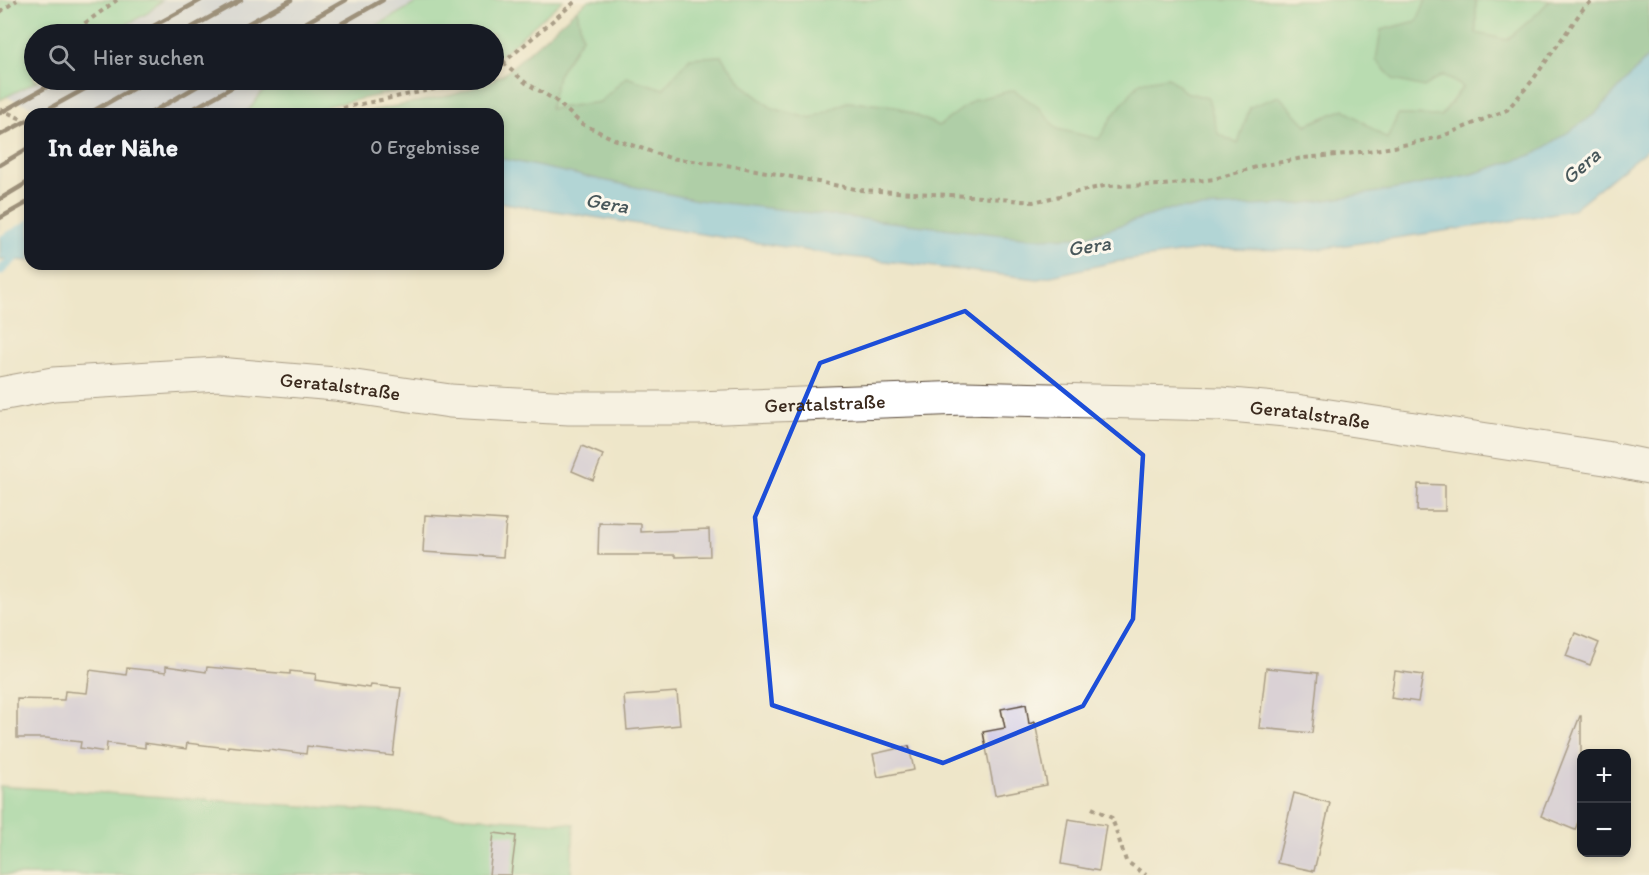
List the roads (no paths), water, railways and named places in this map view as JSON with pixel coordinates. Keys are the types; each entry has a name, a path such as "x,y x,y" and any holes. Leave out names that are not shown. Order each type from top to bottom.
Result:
{"street":[{"name":"Geratalstraße","path":"0,394 53,384 218,374 335,384 450,401 569,408 698,408 964,398 1220,404 1296,411 1605,458 1649,467"}],"water":[{"name":"Gera","path":"1649,56 1649,148 1572,210 1312,250 1207,249 1114,262 1038,279 842,256 504,203 504,159 697,200 1030,238 1084,237 1171,209 1300,204 1398,189 1473,174 1537,153 1595,114"},
{"path":"0,169 24,176 24,261 0,259"}],"waterway":[{"path":"0,271 24,249"}],"railway":[{"path":"157,24 201,0"},
{"path":"198,24 241,0"},
{"path":"247,24 291,0"},
{"path":"304,24 346,0"},
{"path":"341,24 383,0"},
{"path":"0,113 41,90"},
{"path":"50,108 83,90"},
{"path":"99,108 130,90"},
{"path":"159,108 191,90"},
{"path":"195,108 227,90"},
{"path":"0,135 24,122"},
{"path":"0,165 24,151"},
{"path":"0,199 24,185"},
{"path":"0,218 24,204"}]}
